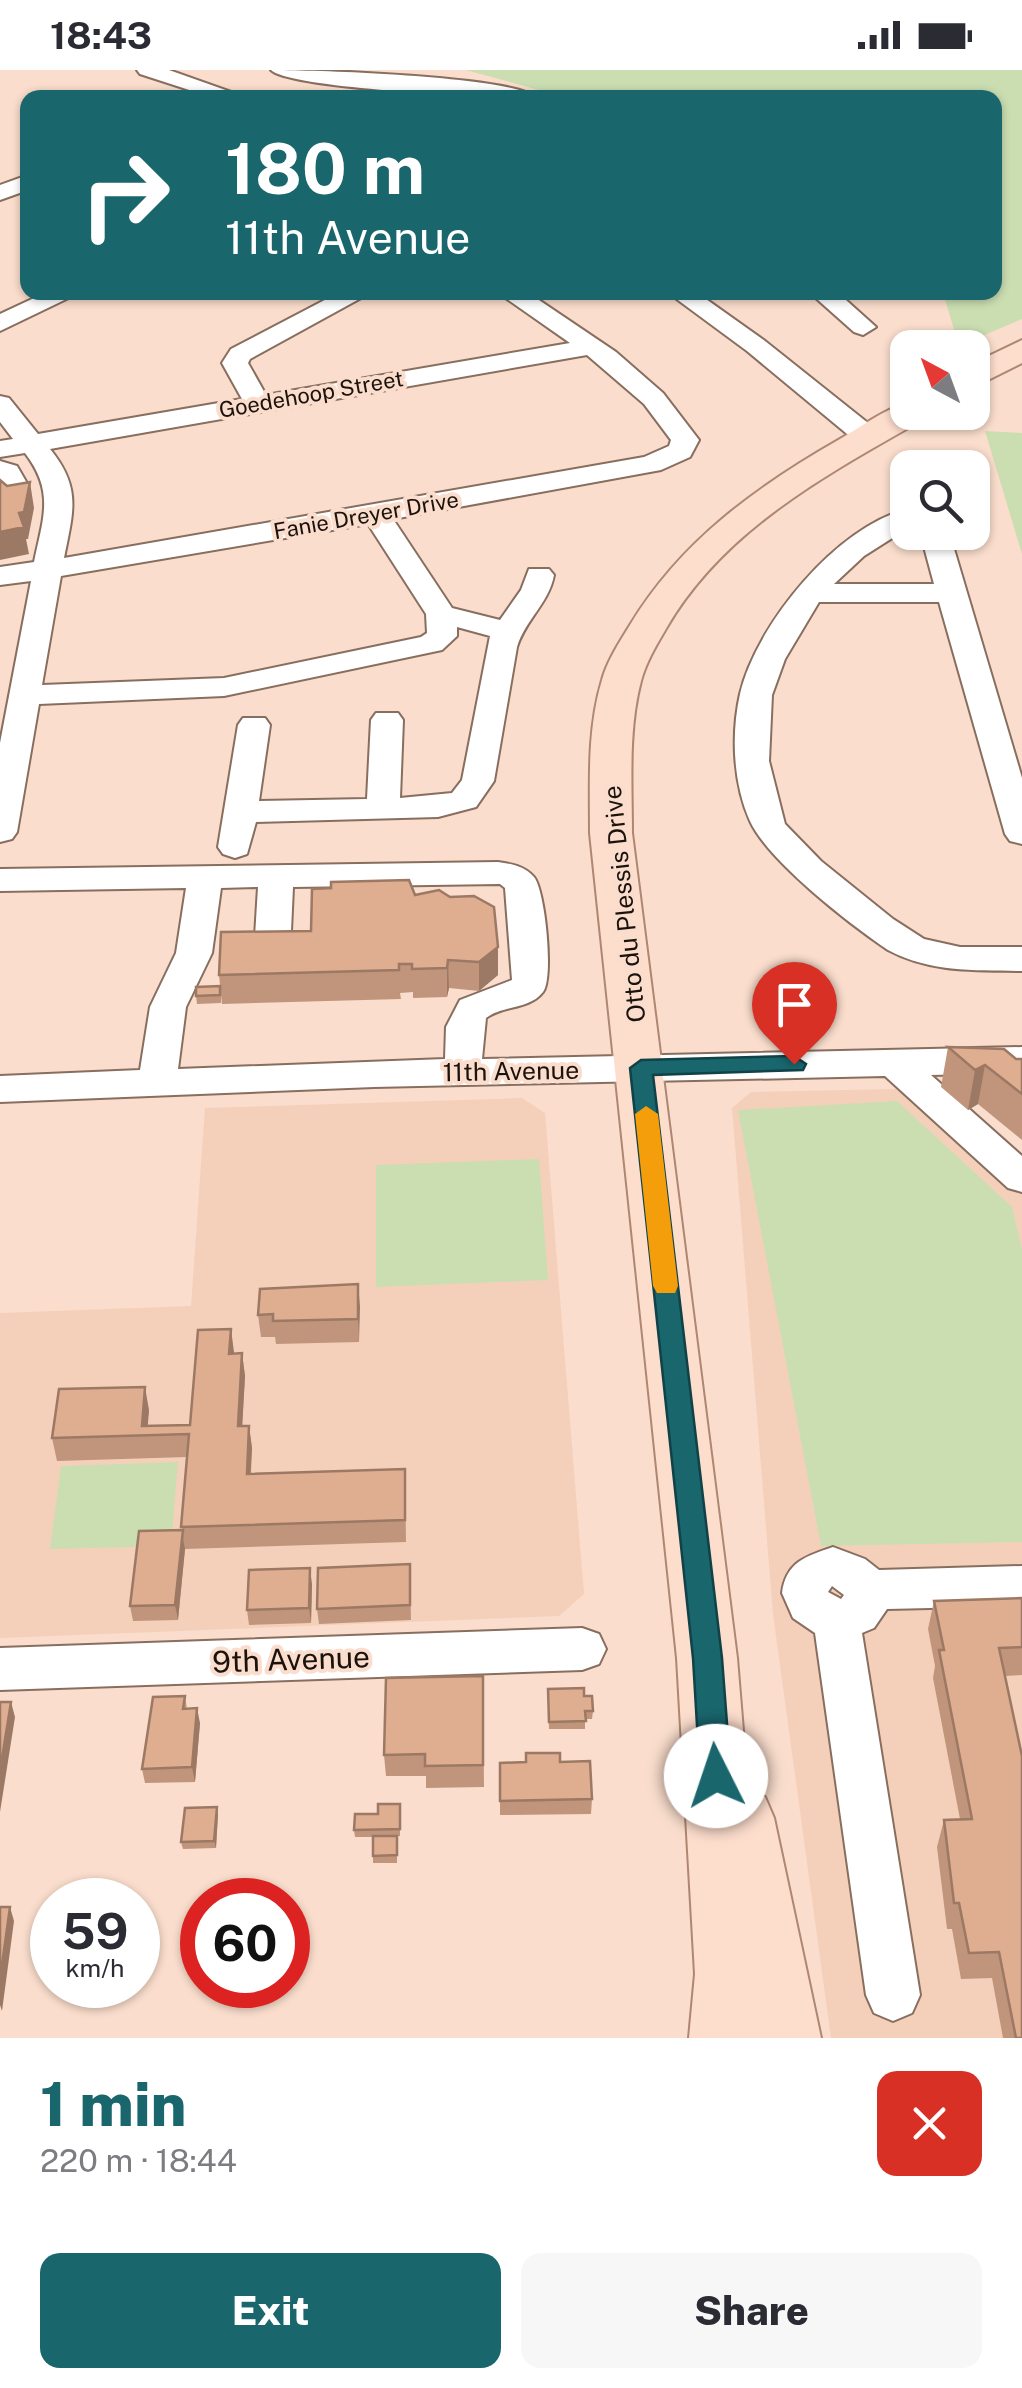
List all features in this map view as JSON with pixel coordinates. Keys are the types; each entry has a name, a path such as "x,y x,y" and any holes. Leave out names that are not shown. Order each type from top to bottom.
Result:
{"main road":[{"path":"990,368 1022,350"},
{"name":"Otto du Plessis Drive","path":"784,2038 742,1992 708,1658 611,833 610,752 622,678 656,610 682,574 714,542 782,490 890,424"}],"street":[{"path":"147,70 254,86 456,84 487,90"},
{"path":"0,324 51,300"},
{"path":"257,402 235,363 240,354 345,300"},
{"path":"521,300 591,347"},
{"path":"690,300 756,346 868,437"},
{"path":"831,300 863,327"},
{"name":"Goedehoop Street","path":"0,448 591,347"},
{"name":"Fanie Dreyer Drive","path":"0,576 651,464 680,452 685,440 680,430 639,386 591,347"},
{"path":"0,404 51,468 61,498 49,570 16,703 0,832"},
{"path":"16,703 206,688 412,650 442,636 441,614 375,513"},
{"path":"890,529 846,555 812,593 772,654 757,695 752,756 757,792 776,837 795,857 902,942 954,958 1022,959"},
{"path":"939,550 1022,834"},
{"path":"239,812 453,804 473,793 507,630 536,592 538,575"},
{"path":"812,593 951,593"},
{"path":"441,614 507,630"},
{"path":"382,807 387,720"},
{"path":"235,847 254,725"},
{"path":"0,880 498,872 518,880 532,974 530,985 523,992 482,1001 464,1019 464,1072"},
{"path":"451,874 452,912"},
{"path":"157,1084 168,1007 194,953 205,876"},
{"path":"272,953 276,877"},
{"name":"11th Avenue","path":"0,1089 464,1072 1022,1060"},
{"path":"893,1062 1022,1178"},
{"path":"893,1995 851,1604 1022,1586"},
{"name":"9th Avenue","path":"0,1669 582,1649"},
{"path":"739,2038 742,1992"}],"shaded area":[{"path":"942,1088 1022,1156 1022,2038 831,2038 773,1614 732,1108 751,1092"},
{"path":"522,1098 545,1113 584,1594 559,1616 0,1638 0,1313 191,1306 205,1108"}],"green space":[{"path":"466,70 1022,70 1022,319 990,333 954,330 945,300 1002,300 1002,90 539,90"},
{"path":"985,431 1022,433 1022,554"},
{"path":"897,1101 1012,1207 1022,1250 1022,1542 821,1546 738,1110"},
{"path":"539,1159 548,1280 376,1287 376,1165"},
{"path":"178,1462 171,1546 50,1549 61,1466"}],"building":[{"path":"0,480 7,486 30,482 24,512 19,513 24,527 0,532"},
{"path":"409,880 415,895 439,890 450,897 474,896 494,907 498,947 479,962 448,960 447,968 412,969 412,964 399,964 399,970 219,975 221,932 311,931 312,889 331,888 331,882"},
{"path":"220,986 220,995 196,996 196,987"},
{"path":"948,1047 1004,1049 1022,1059 1022,1094 985,1065 975,1070"},
{"path":"358,1284 358,1319 273,1321 273,1314 258,1315 260,1289"},
{"path":"231,1329 229,1354 242,1353 238,1426 249,1426 247,1474 405,1469 405,1520 181,1527 189,1434 52,1438 59,1389 145,1387 142,1426 190,1425 198,1330"},
{"path":"183,1530 175,1605 130,1606 139,1531"},
{"path":"410,1564 410,1605 317,1609 318,1568"},
{"path":"310,1568 309,1608 247,1610 249,1570"},
{"path":"1022,1598 1022,1647 999,1648 1022,1756 1022,2038 1016,2038 999,1952 969,1953 959,1903 954,1903 944,1820 972,1819 939,1650 944,1650 934,1601"},
{"path":"483,1676 483,1765 425,1766 425,1754 384,1755 386,1678"},
{"path":"584,1688 584,1696 592,1696 593,1711 585,1711 586,1721 549,1722 548,1689"},
{"path":"185,1696 183,1709 197,1708 192,1767 142,1769 153,1697"},
{"path":"0,1702 11,1702 0,1771"},
{"path":"526,1753 560,1753 560,1762 590,1761 592,1799 500,1801 500,1763 526,1762"},
{"path":"378,1804 400,1804 400,1829 354,1830 355,1814 378,1814"},
{"path":"217,1807 214,1841 181,1842 185,1808"},
{"path":"373,1836 397,1836 397,1855 373,1856"},
{"path":"0,1907 10,1907 0,1979"}],"slow traffic":[{"path":"646,1114 666,1286"}],"route":[{"path":"716,1776 708,1658 641,1068 794,1064"}]}
